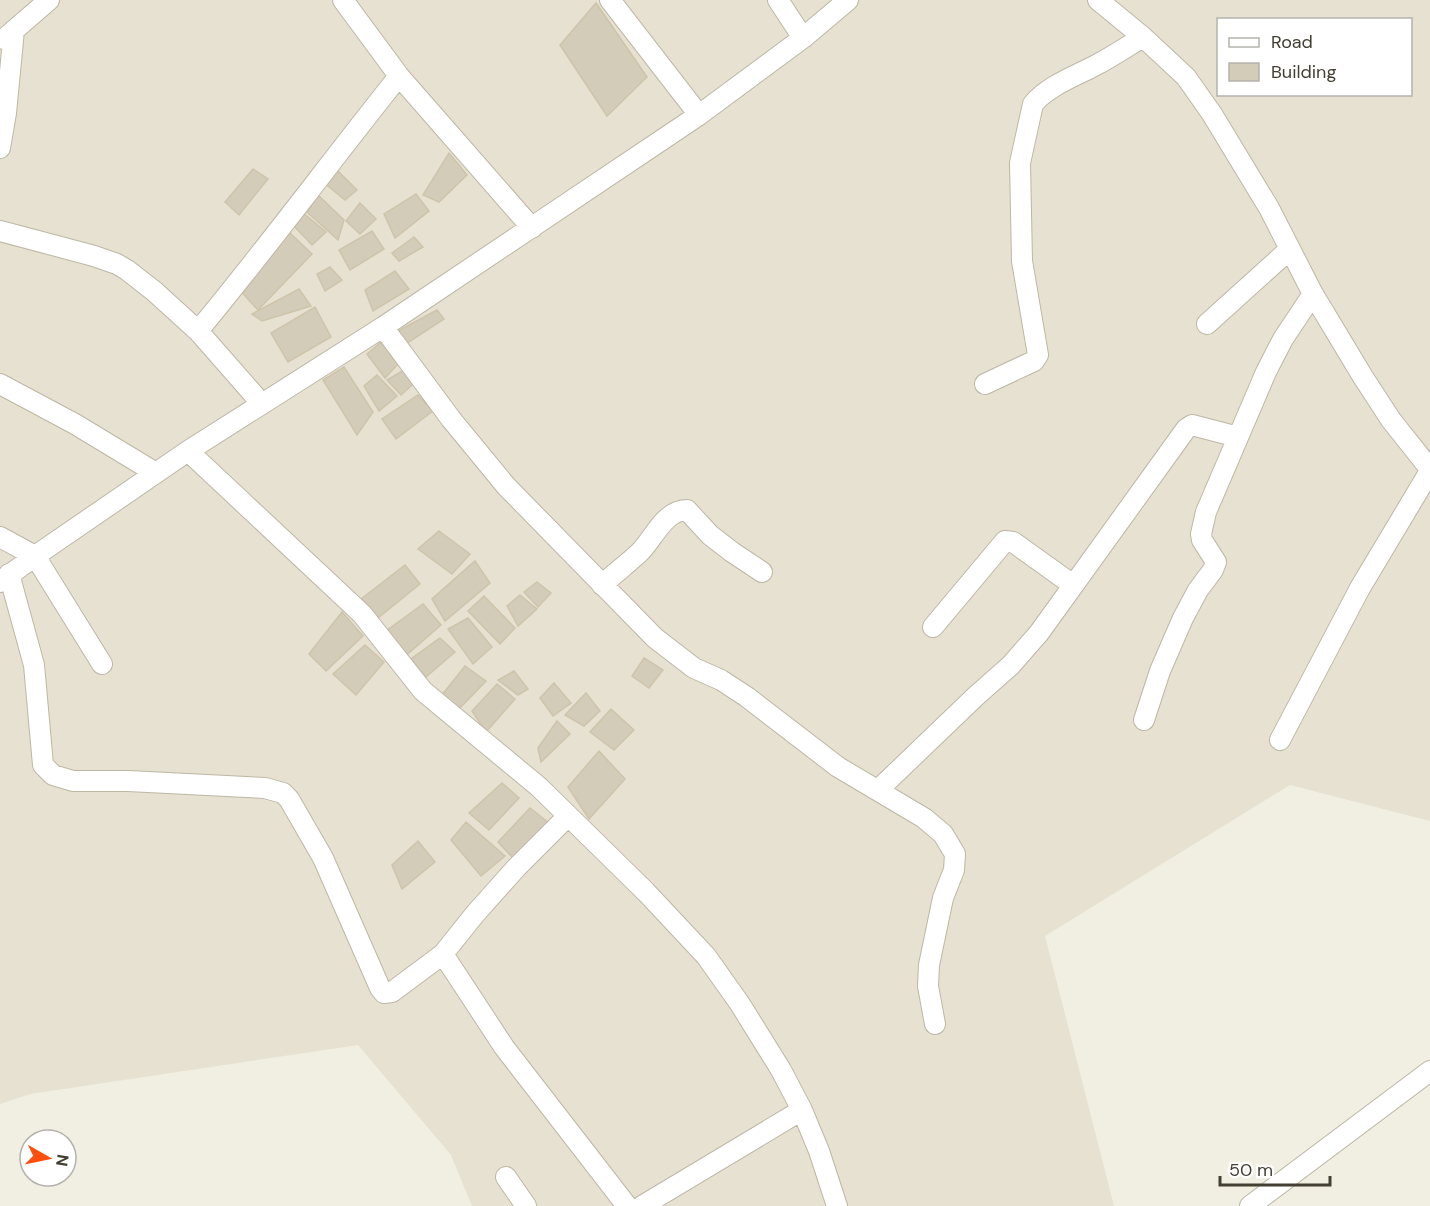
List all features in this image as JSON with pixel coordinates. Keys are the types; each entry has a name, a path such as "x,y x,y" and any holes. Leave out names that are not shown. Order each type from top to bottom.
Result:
{"street":[{"path":"0,148 6,113 7,36 49,0"},
{"path":"343,0 399,76 532,228"},
{"path":"610,0 699,115"},
{"path":"778,0 803,38"},
{"path":"568,816 517,867 443,954 392,992 384,993 323,858 289,799 283,793 265,788 73,781 53,775 46,770 43,765 34,665 5,578 188,451 383,327 699,115 803,38 848,0"},
{"path":"1100,0 1186,77 1212,114 1269,208 1313,294 1391,420 1430,470 1360,588 1280,740"},
{"path":"986,384 1034,361 1038,355 1021,250 1020,163 1033,104 1039,97 1065,80 1099,64 1143,37"},
{"path":"198,331 270,243 323,170 399,76"},
{"path":"0,231 117,264 154,291 198,331 262,404"},
{"path":"1207,324 1290,249"},
{"path":"1144,720 1160,671 1183,618 1216,562 1202,540 1201,534 1206,512 1251,403 1270,364 1283,339 1313,294"},
{"path":"383,327 451,419 506,486 655,638 694,668 721,680 838,768 924,818 944,834 955,854 954,870 943,898 929,965 928,986 935,1024"},
{"path":"0,384 75,424 156,473"},
{"path":"878,790 1011,665 1039,633 1186,429 1192,425 1238,437"},
{"path":"188,451 362,614 423,691 518,769 646,892 706,956 740,1004 781,1070 802,1110 819,1151 837,1206"},
{"path":"602,585 641,552 667,519 680,510 687,510 710,535 762,572"},
{"path":"0,537 35,555 102,664"},
{"path":"933,627 1005,541 1013,542 1073,585"},
{"path":"443,954 504,1047 627,1206"},
{"path":"1250,1206 1430,1071"},
{"path":"642,1206 802,1110"},
{"path":"506,1177 526,1206"}],"shaded area":[{"path":"0,0 1430,0 1430,821 1290,785 1045,936 1114,1206 472,1206 451,1155 358,1045 30,1094 0,1104"}],"building":[{"path":"596,3 647,77 607,116 560,45"},
{"path":"449,153 467,175 439,202 423,195"},
{"path":"335,168 357,190 345,200 322,181"},
{"path":"253,169 268,179 239,215 225,202"},
{"path":"416,194 429,211 395,238 384,214"},
{"path":"318,195 344,220 338,240 307,212"},
{"path":"360,203 376,219 360,234 346,221"},
{"path":"302,212 326,232 312,245 293,225"},
{"path":"372,231 384,249 350,270 339,250"},
{"path":"290,233 312,254 258,310 238,288"},
{"path":"414,237 423,247 399,261 392,253"},
{"path":"330,267 342,280 325,291 317,274"},
{"path":"395,271 409,289 373,311 365,290"},
{"path":"299,289 311,306 262,321 252,314"},
{"path":"315,307 331,337 288,362 271,333"},
{"path":"437,310 444,319 403,346 396,332"},
{"path":"381,342 398,364 385,378 367,354"},
{"path":"344,367 373,412 357,435 323,380"},
{"path":"404,370 413,384 401,395 387,380"},
{"path":"377,375 397,396 379,411 364,386"},
{"path":"418,395 433,411 396,439 382,419"},
{"path":"439,531 470,554 452,574 418,549"},
{"path":"475,561 490,583 445,621 432,599"},
{"path":"405,565 420,584 378,618 361,599"},
{"path":"537,582 551,593 538,607 524,592"},
{"path":"520,595 537,609 518,626 507,606"},
{"path":"484,596 515,628 500,644 468,611"},
{"path":"423,604 441,625 403,658 386,631"},
{"path":"342,612 363,636 326,671 309,654"},
{"path":"468,618 492,647 473,664 448,629"},
{"path":"440,638 455,652 426,677 411,659"},
{"path":"365,645 384,662 356,695 333,674"},
{"path":"644,658 663,670 649,688 632,676"},
{"path":"465,666 486,681 458,710 442,695"},
{"path":"514,671 528,689 518,695 498,680"},
{"path":"554,683 571,703 553,716 540,698"},
{"path":"497,684 515,699 486,732 472,711"},
{"path":"586,693 600,711 584,726 565,715"},
{"path":"611,709 634,730 614,750 590,732"},
{"path":"557,721 570,734 541,762 538,748"},
{"path":"599,751 625,779 589,819 568,787"},
{"path":"502,783 519,798 489,830 469,813"},
{"path":"530,808 549,823 513,858 498,842"},
{"path":"466,822 505,856 481,876 451,840"},
{"path":"418,841 435,862 402,889 392,865"}]}
